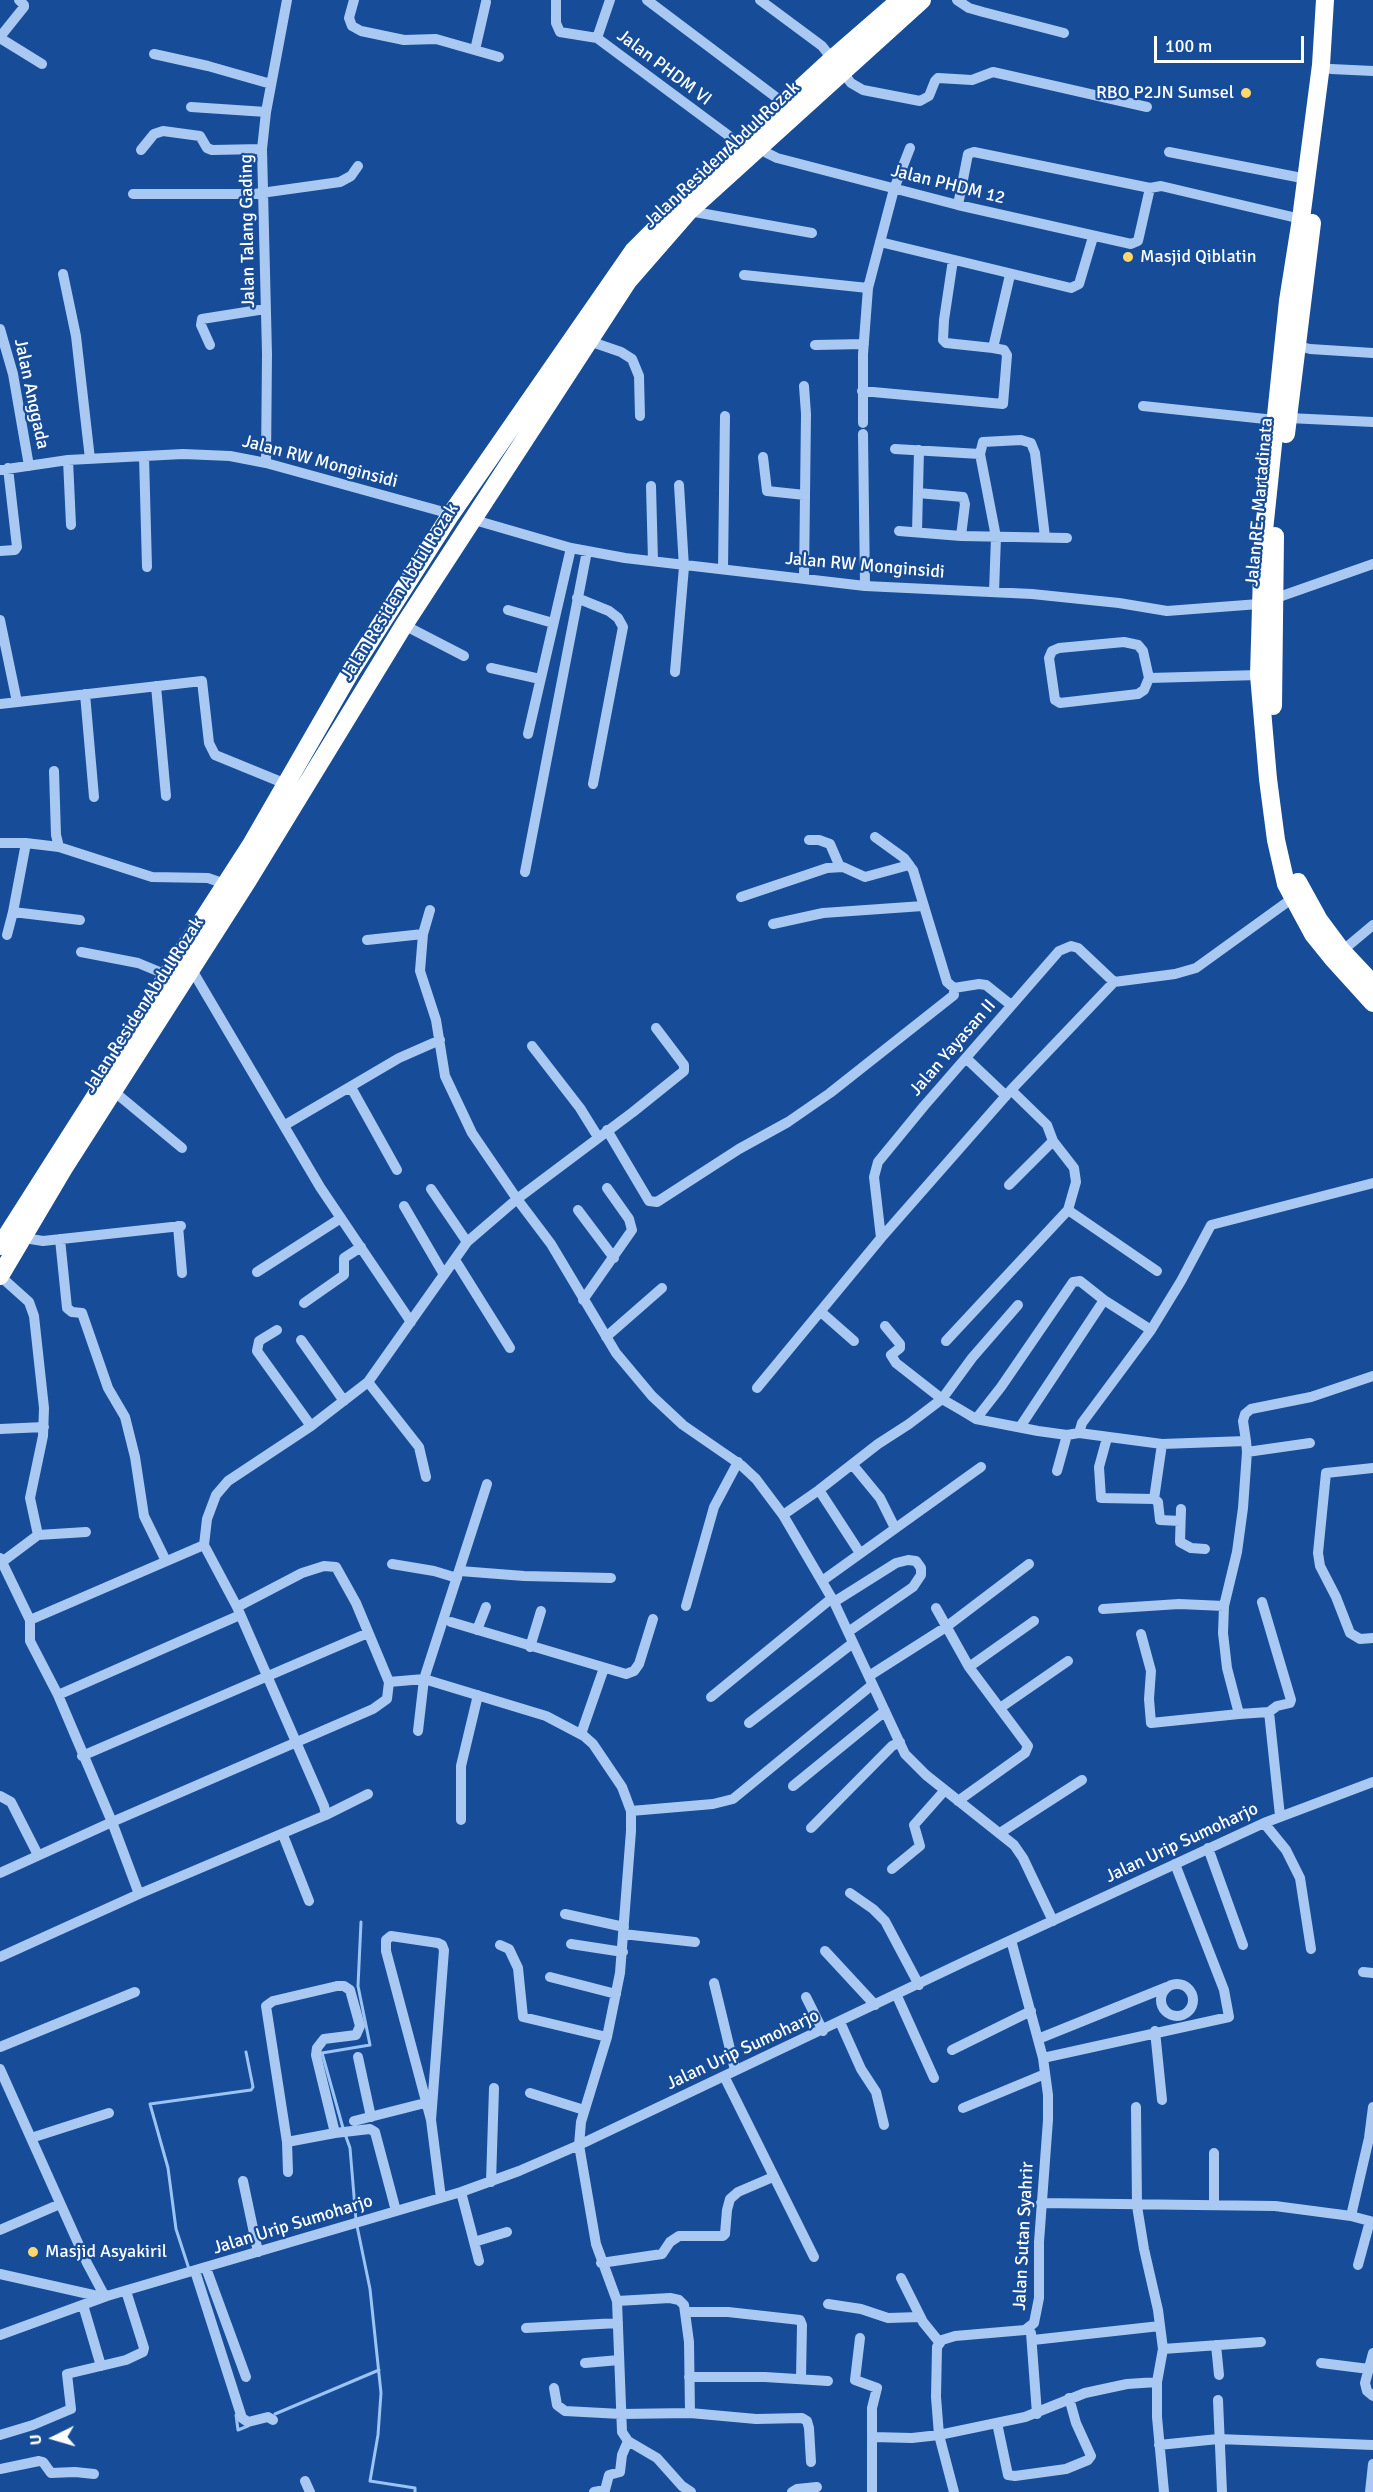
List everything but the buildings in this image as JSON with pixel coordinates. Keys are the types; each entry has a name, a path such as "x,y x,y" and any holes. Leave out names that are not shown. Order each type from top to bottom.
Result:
{"highway":[{"name":"Jalan Residen Abdul Rozak","path":"0,1276 64,1168 167,975 286,784 351,671 451,514 634,250 740,144 785,104 922,0"},
{"path":"1325,0 1317,139 1307,179 1288,301 1282,419 1263,540 1266,602 1259,675 1268,709 1276,840 1286,885 1373,984"},
{"name":"Jalan RE. Martadinata","path":"1282,419 1298,346 1317,139 1331,69 1337,0"},
{"name":"Jalan Residen Abdul Rozak","path":"0,1246 109,1086 192,970 404,624 628,281 689,211 762,146 837,66 891,3"},
{"name":"Jalan RE. Martadinata","path":"1266,602 1268,709"},
{"path":"1297,895 1313,934 1373,1003"}],"street":[{"name":"Jalan Talang Gading","path":"266,463 262,148 266,112 287,0"},
{"path":"354,0 350,18 352,26 361,31 404,40 436,39 499,57"},
{"name":"Jalan PHDM VI","path":"556,0 556,23 560,32 597,38 740,144"},
{"path":"597,38 610,0"},
{"path":"647,0 785,104"},
{"path":"760,0 822,46 859,89 920,101 929,96 938,78 972,80 993,72 1147,107"},
{"path":"957,0 969,8 1064,33"},
{"path":"24,2 0,37 42,64"},
{"path":"475,50 486,2"},
{"path":"154,54 271,84"},
{"path":"1331,69 1373,71"},
{"path":"191,107 266,112"},
{"path":"141,150 154,134 163,131 200,136 207,148 212,150 262,148"},
{"name":"Jalan PHDM 12","path":"762,146 767,153 777,158 958,205 1131,244 1138,243 1150,188"},
{"path":"865,586 862,391 868,288 894,189 910,148"},
{"path":"958,205 968,154 972,152 1150,188 1161,186 1301,219"},
{"path":"1169,152 1307,179"},
{"path":"133,194 262,192 340,182 351,176 358,166"},
{"path":"689,211 812,233"},
{"path":"880,242 1068,288 1079,284 1093,237"},
{"path":"862,391 1003,404 1007,353 1004,350 993,348 946,343 943,340 953,260"},
{"path":"63,274 76,336 90,459"},
{"path":"744,275 868,288"},
{"path":"993,348 1010,275"},
{"path":"210,345 201,325 202,319 265,309"},
{"name":"Jalan Anggada","path":"0,329 13,374 29,465"},
{"path":"589,341 621,352 632,359 639,376 640,416"},
{"path":"815,345 864,344"},
{"path":"1298,346 1310,349 1373,353"},
{"path":"804,386 806,414 804,578"},
{"path":"1143,406 1282,419 1373,422"},
{"path":"723,569 725,416"},
{"path":"994,592 996,537 980,454 981,445 985,441 1021,440 1031,443 1035,453 1045,537"},
{"path":"895,449 980,454"},
{"path":"917,532 919,450"},
{"name":"Jalan RW Monginsidi","path":"4,469 68,460 207,454 230,456 266,463 451,514"},
{"path":"144,456 147,567"},
{"path":"763,457 767,490 805,495"},
{"path":"68,460 71,525"},
{"path":"0,551 13,550 17,547 4,469"},
{"path":"675,672 684,569 679,484"},
{"path":"651,486 653,561"},
{"path":"918,493 964,499 961,536"},
{"name":"Jalan RW Monginsidi","path":"471,519 571,548 653,561 684,569 723,569 865,586 1071,598 1167,611 1266,602 1373,564"},
{"path":"899,531 961,536 1067,538"},
{"path":"528,734 571,548"},
{"path":"525,872 587,551"},
{"path":"578,598 609,611 618,618 622,627 593,784"},
{"path":"508,609 553,623"},
{"path":"0,620 3,648 17,702"},
{"path":"404,624 464,656"},
{"path":"1134,643 1143,651 1149,678 1144,690 1138,694 1060,703 1053,696 1049,655 1059,648 1134,643"},
{"path":"491,668 540,679"},
{"path":"1149,678 1259,675"},
{"path":"0,704 202,681 209,743 215,755 286,784"},
{"path":"156,686 166,796"},
{"path":"85,694 94,797"},
{"path":"54,771 56,835 59,847"},
{"path":"532,1046 580,1108 603,1133 649,1201 657,1202 739,1149 788,1122 830,1093 954,995 954,988 946,980 910,866 904,858 875,837"},
{"path":"809,840 831,844 840,867"},
{"path":"0,843 59,847 93,856 152,877 208,878 225,884"},
{"path":"8,934 26,843"},
{"path":"741,897 827,868 840,867 865,877 900,866 910,866"},
{"path":"757,1388 881,1238 1009,1093 1114,982 1175,974 1196,968 1297,895"},
{"path":"773,924 823,913 924,906"},
{"path":"430,910 423,934 420,971 440,1040 445,1076 464,1120 517,1199 551,1244 616,1353 651,1396 667,1411 738,1462 756,1479 783,1515 833,1600 900,1742 912,1762 1014,1845 1023,1858 1053,1921"},
{"path":"14,912 80,920"},
{"path":"1342,951 1373,925"},
{"path":"367,940 423,934"},
{"name":"Jalan Yayasan II","path":"881,1238 874,1178 877,1166 924,1106 1059,951 1071,946 1082,950 1114,982"},
{"path":"81,952 138,963 167,975"},
{"path":"192,970 341,1218 411,1322"},
{"path":"954,988 984,984 1011,1005"},
{"path":"326,1815 238,1611 204,1545 209,1512 223,1485 311,1426 368,1382 467,1242 517,1199 633,1112 684,1070 684,1065 656,1028"},
{"path":"285,1125 399,1058 440,1040"},
{"path":"946,1341 1068,1210 1076,1182 1076,1172 1053,1141 1047,1125 967,1059"},
{"path":"109,1086 182,1148"},
{"path":"348,1089 353,1091 397,1170"},
{"path":"1009,1185 1053,1141"},
{"path":"1079,1433 1082,1423 1150,1330 1181,1281 1210,1226 1219,1221 1373,1183"},
{"path":"584,1300 614,1258 632,1227 607,1188"},
{"path":"431,1189 467,1242"},
{"path":"404,1206 443,1273"},
{"path":"578,1210 614,1258"},
{"path":"1068,1210 1157,1271"},
{"path":"257,1272 341,1218"},
{"path":"24,1238 44,1241 179,1226 182,1273"},
{"path":"60,1239 68,1308 72,1312 82,1313 108,1388 125,1417 135,1457 144,1516 166,1561"},
{"path":"304,1303 344,1275 344,1258 361,1247"},
{"path":"455,1260 510,1348"},
{"path":"0,1276 29,1302 34,1316 42,1370 44,1426 30,1498 38,1534"},
{"path":"976,1419 1001,1387 1072,1284 1080,1281 1104,1300 1150,1330"},
{"path":"606,1337 662,1288"},
{"path":"1020,1427 1104,1300"},
{"path":"783,1515 942,1399 972,1358 1018,1305"},
{"path":"821,1312 854,1341"},
{"path":"885,1326 900,1345 891,1354 892,1359 942,1399 976,1419 1067,1435 1079,1433 1162,1444 1247,1446 1310,1443"},
{"path":"277,1330 258,1343 258,1354 311,1426"},
{"path":"302,1340 344,1401"},
{"path":"1239,1714 1227,1668 1224,1606 1237,1552 1244,1508 1247,1446 1243,1421 1245,1414 1251,1409 1311,1397 1373,1376"},
{"path":"368,1382 411,1433 419,1447 426,1477"},
{"path":"0,1429 44,1426"},
{"path":"1058,1471 1067,1435"},
{"path":"1107,1438 1099,1467 1101,1498 1154,1499 1158,1502 1160,1520 1180,1521"},
{"path":"1154,1499 1162,1444"},
{"path":"686,1606 714,1507 738,1462"},
{"path":"852,1464 879,1498 895,1528"},
{"path":"822,1581 981,1467"},
{"path":"1373,1468 1326,1473 1318,1553 1320,1566 1336,1597 1350,1633 1360,1639 1373,1638"},
{"path":"418,1731 424,1679 487,1484"},
{"path":"819,1490 860,1553"},
{"path":"1181,1509 1181,1543 1191,1548 1205,1549"},
{"path":"86,1532 38,1534 1,1560 30,1620 30,1641 57,1695 112,1822 139,1894"},
{"path":"30,1620 204,1545"},
{"path":"711,1697 833,1600 896,1563 916,1561 921,1568 921,1575 913,1587 848,1632"},
{"path":"392,1564 459,1574 611,1578"},
{"path":"631,1811 713,1804 733,1799 870,1680 946,1627 1029,1564"},
{"path":"0,1873 112,1822 373,1710 387,1699 388,1682 356,1603 336,1567 324,1566 302,1574 238,1611 57,1695"},
{"path":"1141,1634 1151,1671 1149,1699 1151,1723 1269,1712 1277,1706 1290,1703 1291,1700 1262,1602"},
{"path":"1103,1609 1179,1604 1224,1606"},
{"path":"477,1630 486,1607"},
{"path":"936,1608 969,1667 1028,1746 1025,1753 958,1801"},
{"path":"530,1647 542,1611"},
{"path":"451,1622 626,1674 634,1671 653,1620"},
{"path":"969,1667 1034,1621"},
{"path":"82,1756 368,1633"},
{"path":"749,1723 853,1642"},
{"path":"1000,1708 1068,1661"},
{"path":"583,1735 604,1668"},
{"path":"388,1682 424,1679 546,1716 583,1735 593,1744 622,1786 631,1811 623,1952 607,2037 584,2110 579,2145 596,2244 601,2263 617,2301 622,2432 628,2441 657,2458 683,2490"},
{"path":"461,1820 461,1766 478,1695"},
{"path":"793,1786 885,1711"},
{"path":"1269,1712 1280,1816"},
{"path":"812,1828 892,1746 900,1742"},
{"path":"1000,1833 1082,1780"},
{"name":"Jalan Urip Sumoharjo","path":"0,2335 104,2296 491,2182 579,2145 1208,1848 1280,1816 1373,1782"},
{"path":"892,1869 920,1846 914,1825 945,1790"},
{"path":"0,1957 139,1894 283,1835 368,1794"},
{"path":"0,1796 11,1802 38,1855"},
{"path":"1264,1823 1286,1850 1300,1878 1311,1949"},
{"path":"283,1835 309,1901"},
{"path":"1208,1848 1243,1945"},
{"path":"1043,2058 1155,2031 1229,2017 1224,1990 1175,1864"},
{"path":"850,1893 873,1909 885,1921 919,1985"},
{"path":"565,1914 624,1931 695,1942"},
{"path":"431,2120 386,1951 386,1940 391,1936 438,1942 444,1950 431,2120 441,2198"},
{"name":"Jalan Sutan Syahrir","path":"940,2343 955,2336 1013,2332 1030,2327 1036,2319 1039,2298 1041,2203 1048,2120 1045,2074 1043,2058 1011,1940"},
{"path":"571,1944 623,1952"},
{"path":"500,1945 508,1949 518,1968 523,2018 607,2037"},
{"path":"825,1951 875,2006"},
{"path":"550,1977 616,1994"},
{"path":"714,1983 735,2070"},
{"path":"288,2172 287,2142 266,2006 273,2001 340,1986 348,1988 352,1994 359,2029 352,2037 322,2040 316,2051 338,2132"},
{"path":"1038,2039 1167,1987"},
{"path":"0,2047 135,1992"},
{"path":"897,1995 934,2078"},
{"path":"806,1997 823,2031"},
{"path":"952,2050 1031,2011"},
{"path":"840,2022 861,2069 876,2092 884,2125"},
{"path":"1155,2031 1162,2100"},
{"path":"358,2057 371,2117"},
{"path":"0,2069 4,2091 31,2138 104,2296"},
{"path":"963,2108 1045,2074"},
{"path":"724,2076 814,2257"},
{"path":"491,2182 494,2088"},
{"path":"530,2093 584,2110"},
{"path":"287,2142 338,2132 371,2117 425,2103"},
{"path":"1136,2107 1137,2206 1163,2349 1157,2382 1164,2492"},
{"path":"1351,2216 1369,2138 1373,2107"},
{"path":"31,2138 109,2113"},
{"path":"353,2126 370,2129 377,2135 396,2211"},
{"path":"1214,2153 1214,2205"},
{"path":"601,2263 662,2254 670,2242 679,2236 723,2236 726,2210 730,2199 773,2177"},
{"path":"243,2181 258,2252"},
{"path":"461,2192 479,2261"},
{"path":"1041,2203 1275,2206 1351,2216 1371,2221 1358,2265"},
{"path":"0,2230 60,2204"},
{"path":"474,2242 507,2232"},
{"path":"195,2271 246,2377"},
{"path":"195,2271 242,2418 248,2422 268,2417 273,2420"},
{"path":"0,2274 104,2296"},
{"path":"901,2278 920,2317 940,2343 936,2357 939,2435 954,2492"},
{"path":"0,2435 70,2410 72,2405 66,2374 132,2358 144,2350 126,2291"},
{"path":"617,2301 670,2298 681,2302 686,2312 690,2413"},
{"path":"828,2304 861,2309 888,2318 920,2317"},
{"path":"83,2305 101,2366"},
{"path":"686,2312 728,2312 798,2319 802,2325 801,2378"},
{"path":"526,2328 618,2323"},
{"path":"1033,2340 1160,2326"},
{"path":"1030,2327 1033,2340 1037,2414"},
{"path":"860,2338 854,2376 858,2382 876,2387 872,2408 872,2492"},
{"path":"1163,2349 1261,2342"},
{"path":"1216,2345 1218,2375"},
{"path":"1373,2353 1366,2386 1373,2396"},
{"path":"585,2363 619,2360"},
{"path":"1321,2363 1369,2369"},
{"path":"689,2377 828,2380"},
{"path":"873,2438 939,2435 1037,2414 1069,2398 1118,2386 1157,2382"},
{"path":"554,2388 558,2405 564,2411 621,2414 690,2413 756,2419 802,2418 807,2421 809,2428 810,2462"},
{"path":"997,2423 1008,2475 1066,2469 1088,2460 1091,2456 1076,2423 1069,2398"},
{"path":"1218,2400 1222,2492"},
{"path":"1160,2445 1218,2439 1373,2445"},
{"path":"594,2492 605,2490 609,2475 620,2472 628,2441"},
{"path":"0,2469 39,2461 45,2464 51,2473 93,2474"},
{"path":"1370,2492 1373,2464"},
{"path":"305,2481 310,2492"},
{"path":"792,2492 797,2489 817,2487"}],"waterway":[{"path":"343,2128 322,2053 370,2045 358,1986 361,1922"},
{"path":"189,2269 176,2229 168,2168 150,2104 251,2090 253,2087 246,2052"},
{"path":"345,2134 350,2148 356,2220"},
{"path":"357,2226 370,2289 381,2393 378,2435 370,2481 415,2488 415,2492"},
{"path":"275,2414 379,2370"},
{"path":"236,2415 238,2430 248,2426"}],"place":[{"name":"RBO P2JN Sumsel","path":"1246,93"},
{"name":"Masjid Qiblatin","path":"1128,257"},
{"name":"Masjid Asyakiril","path":"33,2252"}]}
